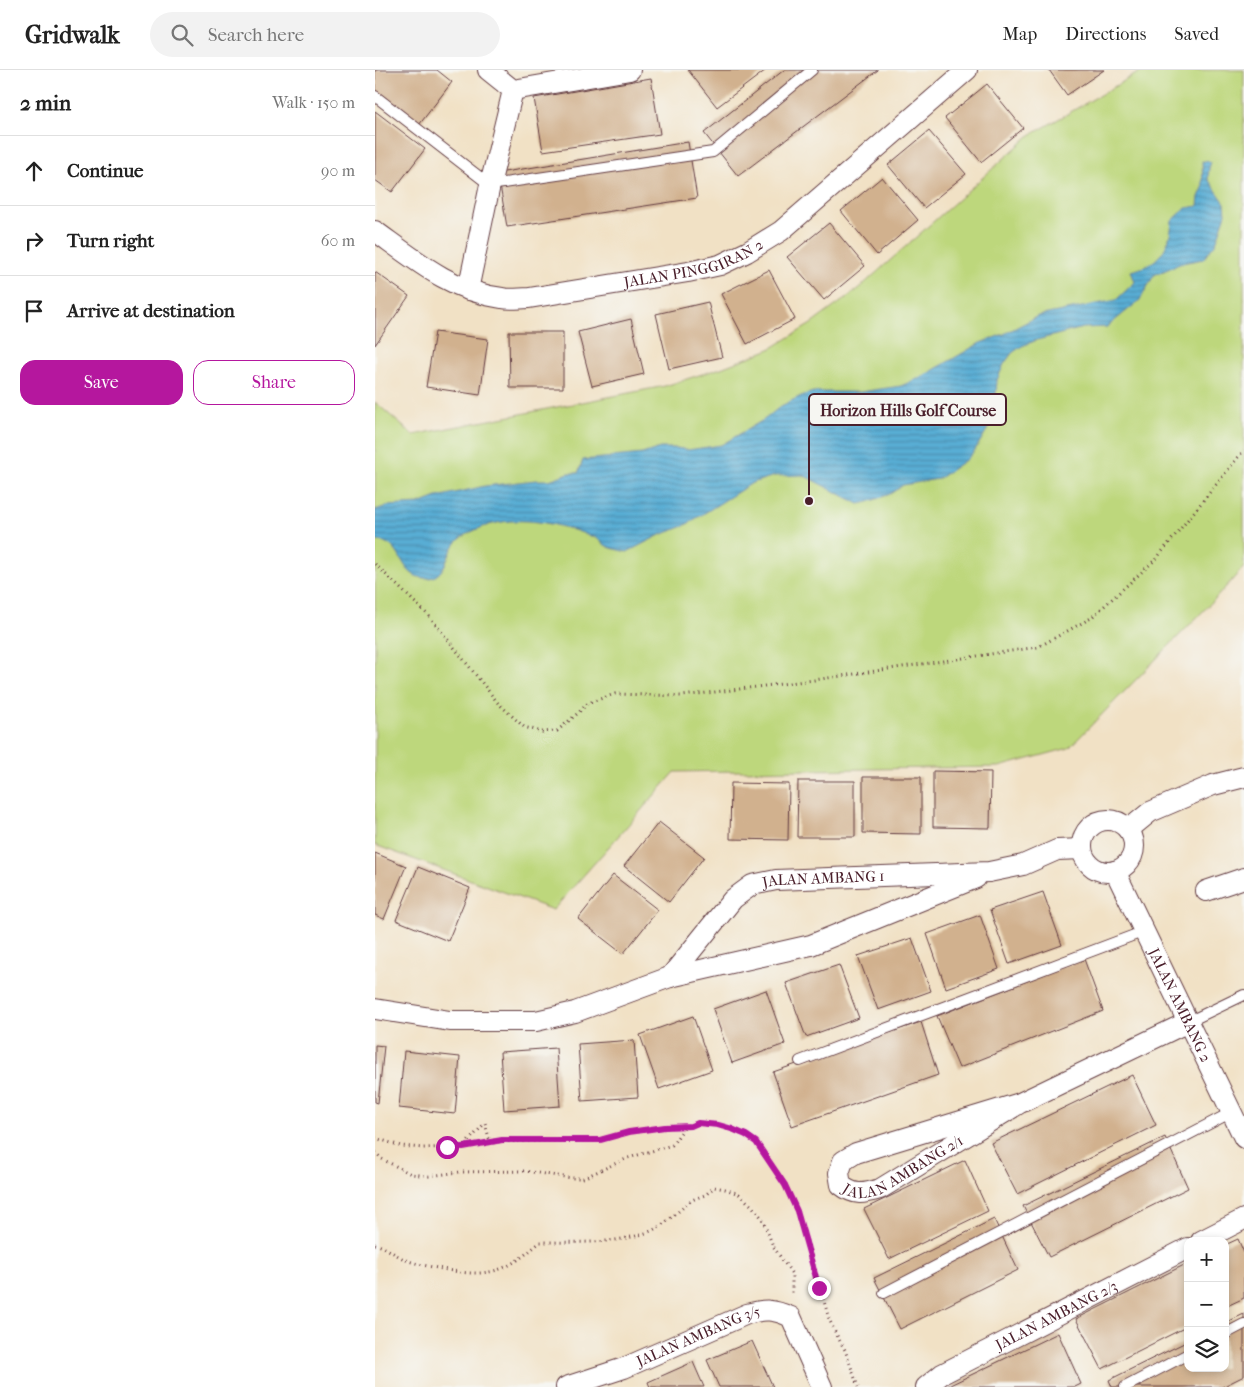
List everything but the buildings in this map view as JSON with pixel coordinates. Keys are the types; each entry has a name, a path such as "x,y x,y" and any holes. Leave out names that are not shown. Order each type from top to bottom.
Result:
{"street":[{"path":"488,70 513,90 630,70"},
{"name":"JALAN PINGGIRAN 2","path":"375,231 416,261 457,286 503,299 529,298 720,265 747,252 781,231 967,70"},
{"path":"468,290 490,185 513,90"},
{"path":"1128,830 1150,812 1213,785 1244,777"},
{"path":"1109,820 1119,823 1128,830 1133,841 1133,854 1126,865 1115,871 1097,870 1089,865 1084,858 1082,849 1083,838 1089,829 1097,822 1109,820"},
{"name":"JALAN AMBANG 1","path":"670,977 733,900 753,885 776,880 989,872 1023,865 1057,850 1082,849"},
{"name":"JALAN AMBANG 2","path":"1115,871 1188,1022 1238,1109 1244,1138"},
{"name":"JALAN AMBANG 1","path":"375,1009 450,1020 536,1021 575,1012 670,977 811,945 989,872"},
{"path":"1207,890 1244,878"},
{"name":"JALAN AMBANG 2/1","path":"1020,1103 856,1153 843,1161 839,1173 841,1185 850,1192 866,1194 880,1189 1020,1103 1188,1022"},
{"path":"1209,1237 1244,1219"},
{"name":"JALAN AMBANG 2/3","path":"926,1387 942,1374 1184,1250"},
{"name":"JALAN AMBANG 3/5","path":"566,1387 624,1368 747,1314 763,1310 784,1314"},
{"path":"784,1314 822,1387"}],"lane":[{"path":"375,96 490,185 713,152 812,70"},
{"path":"801,1061 1145,932"},
{"path":"1188,1022 1244,996"},
{"path":"884,1293 1238,1109"},
{"path":"1229,1332 1244,1324"},
{"path":"1125,1387 1184,1356"}],"path":[{"path":"375,564 430,617 498,703 524,727 542,732 557,731 588,703 615,694 681,696 815,680 1038,647 1091,618 1156,559 1244,450"},
{"path":"464,1146 485,1123 489,1138 495,1141"},
{"path":"375,1152 382,1159 411,1174 429,1176 469,1171 525,1171 583,1178 629,1158 672,1145 684,1128 698,1123 718,1125 746,1135 756,1142 780,1178 797,1211 829,1318 845,1350 858,1387"},
{"path":"375,1138 401,1146 423,1148 464,1146 495,1141 600,1140 629,1132 665,1127 691,1126"},
{"path":"375,1244 406,1260 428,1266 461,1273 489,1273 500,1270 521,1259 540,1242 601,1242 651,1231 693,1199 705,1195 714,1187 739,1194 762,1218 773,1246 792,1274 784,1314"}],"green space":[{"path":"1143,70 1244,70 1244,567 1069,748 999,767 675,772 553,910 375,845 375,402 413,435 665,386 721,368 770,349 811,324 857,290 1029,136"}],"water":[{"path":"1202,161 1211,162 1208,179 1225,203 1226,214 1216,243 1203,259 1182,263 1154,275 1140,300 1107,327 1083,328 1037,340 1022,346 1012,353 1004,364 997,380 995,406 990,425 975,450 967,459 938,479 903,485 890,494 859,504 803,475 774,476 752,483 684,526 660,535 627,552 610,548 596,538 565,527 533,521 498,523 477,529 465,535 451,550 442,570 432,577 424,578 416,576 409,571 391,546 384,542 375,541 375,510 387,506 419,504 437,497 485,486 549,480 569,473 578,473 583,460 642,454 660,448 688,450 721,445 765,419 781,406 801,396 813,392 860,392 901,386 925,375 980,343 1004,334 1038,316 1116,300 1135,282 1131,271 1149,265 1161,254 1169,240 1172,221 1186,208 1198,206 1203,188"}],"place":[{"name":"Horizon Hills Golf Course","path":"809,501"}],"route":[{"path":"447,1147 463,1147 502,1140 600,1140 629,1132 665,1127 691,1126 698,1123 718,1125 732,1129 756,1142 785,1185 797,1211 819,1288"}]}
